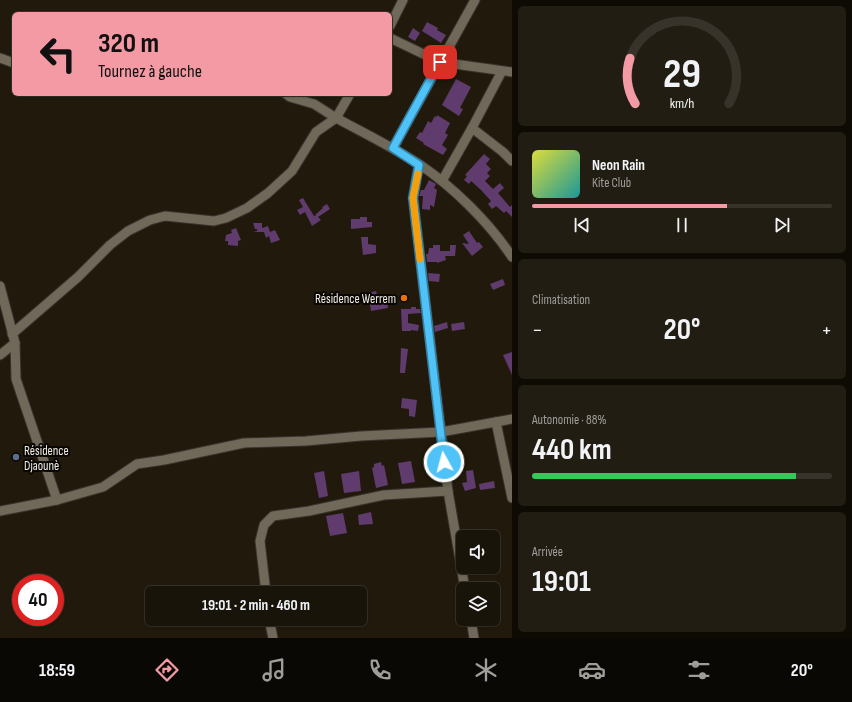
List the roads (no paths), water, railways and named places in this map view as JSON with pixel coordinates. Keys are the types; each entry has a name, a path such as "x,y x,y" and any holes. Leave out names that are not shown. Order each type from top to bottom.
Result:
{"street":[{"path":"392,22 403,0"},
{"path":"393,148 475,0"},
{"path":"392,39 440,62 512,72"},
{"path":"0,58 12,62"},
{"path":"442,181 502,71"},
{"path":"289,96 314,104 336,118 393,148 442,181 509,245 512,257"},
{"path":"12,334 78,277 110,245 128,231 150,220 165,216 214,221 226,218 247,208 268,193 292,171 316,132 336,118 349,96"},
{"path":"472,128 503,152 512,161"},
{"path":"419,165 413,198 448,491 464,582"},
{"path":"0,286 14,343 16,379 57,500"},
{"path":"0,355 14,343"},
{"path":"0,511 57,500 103,487 137,464 164,460 244,443 306,441 368,435 441,432 512,419"},
{"path":"496,422 512,498"},
{"path":"265,586 260,541 264,525 273,516 309,511 384,495 448,491"},
{"path":"271,626 273,638"},
{"path":"472,626 474,638"}],"place":[{"name":"Résidence Werrem","path":"404,298"},
{"name":"Résidence Djaounè","path":"16,457"}]}
